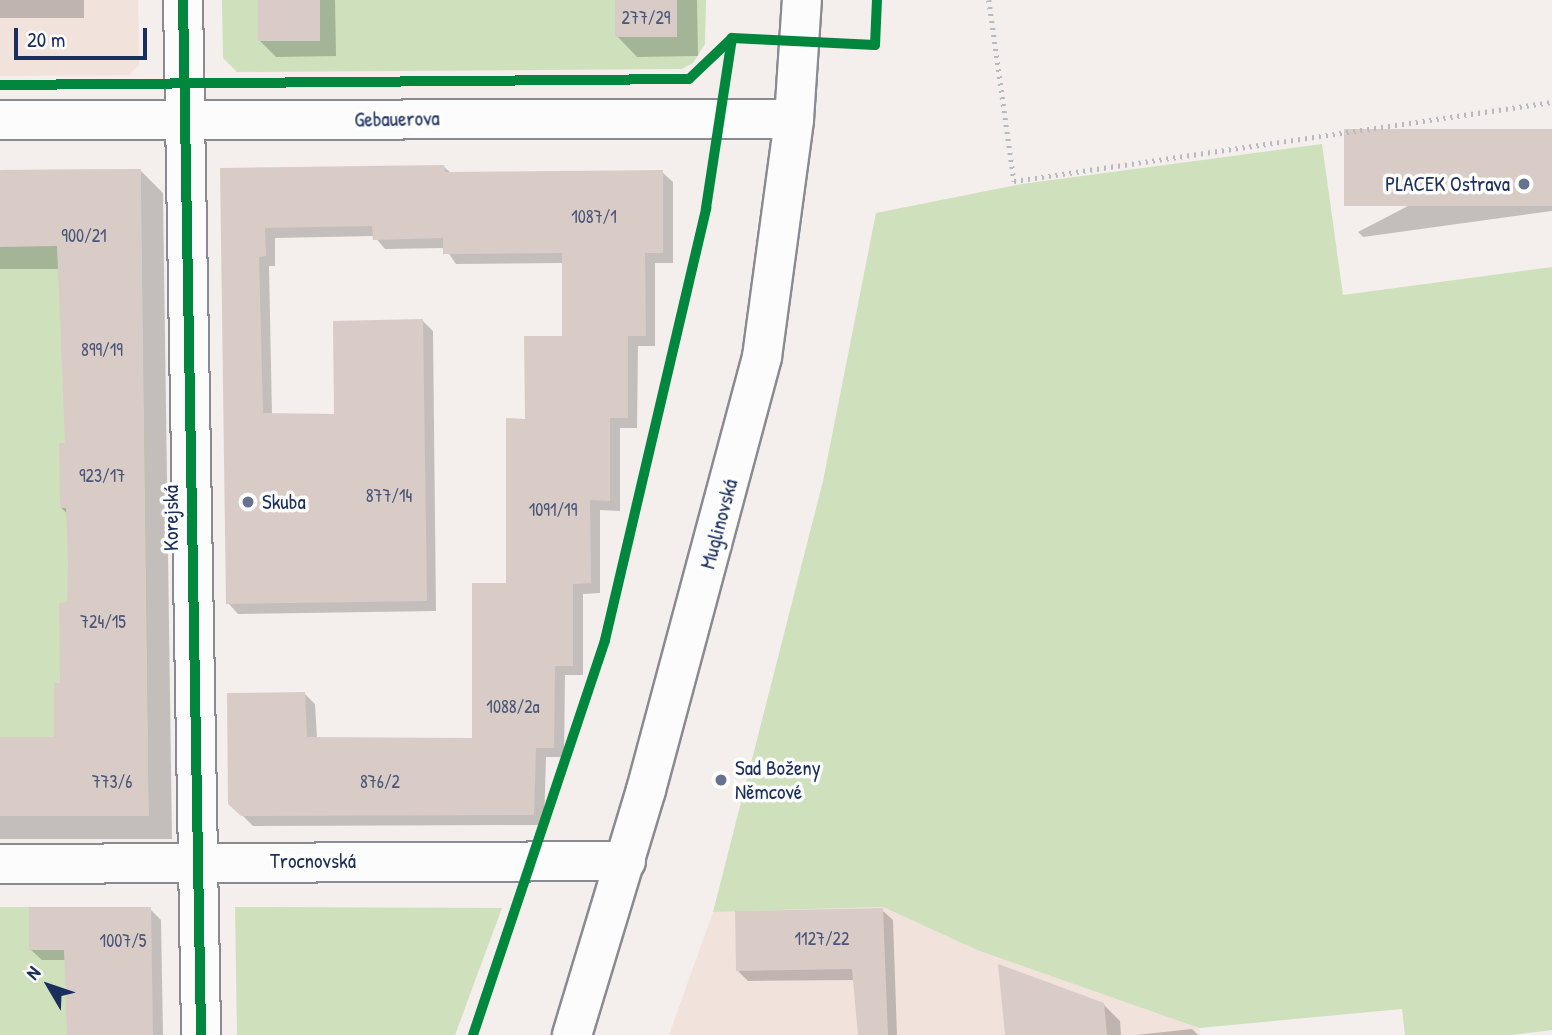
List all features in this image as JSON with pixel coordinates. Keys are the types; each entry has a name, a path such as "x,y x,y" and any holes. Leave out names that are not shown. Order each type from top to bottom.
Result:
{"street":[{"name":"Korejská","path":"183,0 195,861 201,1035"},
{"name":"Muglinovská","path":"572,1035 626,861 762,357 794,119 802,0"},
{"name":"Gebauerova","path":"0,120 721,116 794,119"},
{"name":"Trocnovská","path":"0,864 626,861"}],"path":[{"path":"989,0 1014,180 1552,102"}],"shaded area":[{"path":"0,0 138,0 139,65 129,75 0,76"},
{"path":"883,907 977,950 1199,1028 1200,1035 669,1035 713,912"}],"green space":[{"path":"222,0 706,0 705,44 693,63 682,69 237,72 223,58"},
{"path":"1322,144 1343,295 1552,267 1552,1030 1511,1035 1405,1035 1402,1009 1199,1028 977,950 883,907 713,912 823,481 876,213 1022,184"},
{"path":"141,169 149,807 141,816 0,816 0,170"},
{"path":"0,907 151,907 151,1035 0,1035"},
{"path":"235,907 502,908 455,1035 237,1035"}],"building":[{"path":"258,0 320,0 320,41 258,41"},
{"path":"615,0 677,0 677,37 615,37"},
{"path":"1344,129 1552,129 1552,206 1344,206"},
{"path":"444,165 445,172 663,170 663,253 645,253 646,336 628,336 628,418 610,418 610,501 590,500 591,583 573,584 573,666 555,666 554,748 536,748 534,815 241,816 228,804 227,693 305,692 307,737 472,738 472,583 506,583 506,418 525,419 524,336 562,336 562,253 443,254 443,238 373,240 372,226 265,228 266,256 259,257 263,413 334,414 333,321 423,319 427,601 226,604 220,168"},
{"path":"141,169 149,816 0,816 0,737 54,737 54,683 60,683 59,603 67,602 68,562 66,508 60,508 59,443 65,443 57,246 0,247 0,170"},
{"path":"29,907 151,907 153,1035 67,1035 64,950 29,950"},
{"path":"883,908 888,1035 858,1035 852,969 736,971 735,911"},
{"path":"998,964 1104,1003 1107,1035 1005,1035"}],"cycle path":[{"path":"183,0 201,1035"},
{"path":"0,85 689,79 732,38 875,45 877,0"},
{"path":"473,1035 605,640 706,208 732,38"}],"place":[{"name":"PLACEK Ostrava","path":"1524,184"},
{"name":"Skuba","path":"248,502"},
{"name":"Sad Boženy Němcové","path":"721,780"}]}
